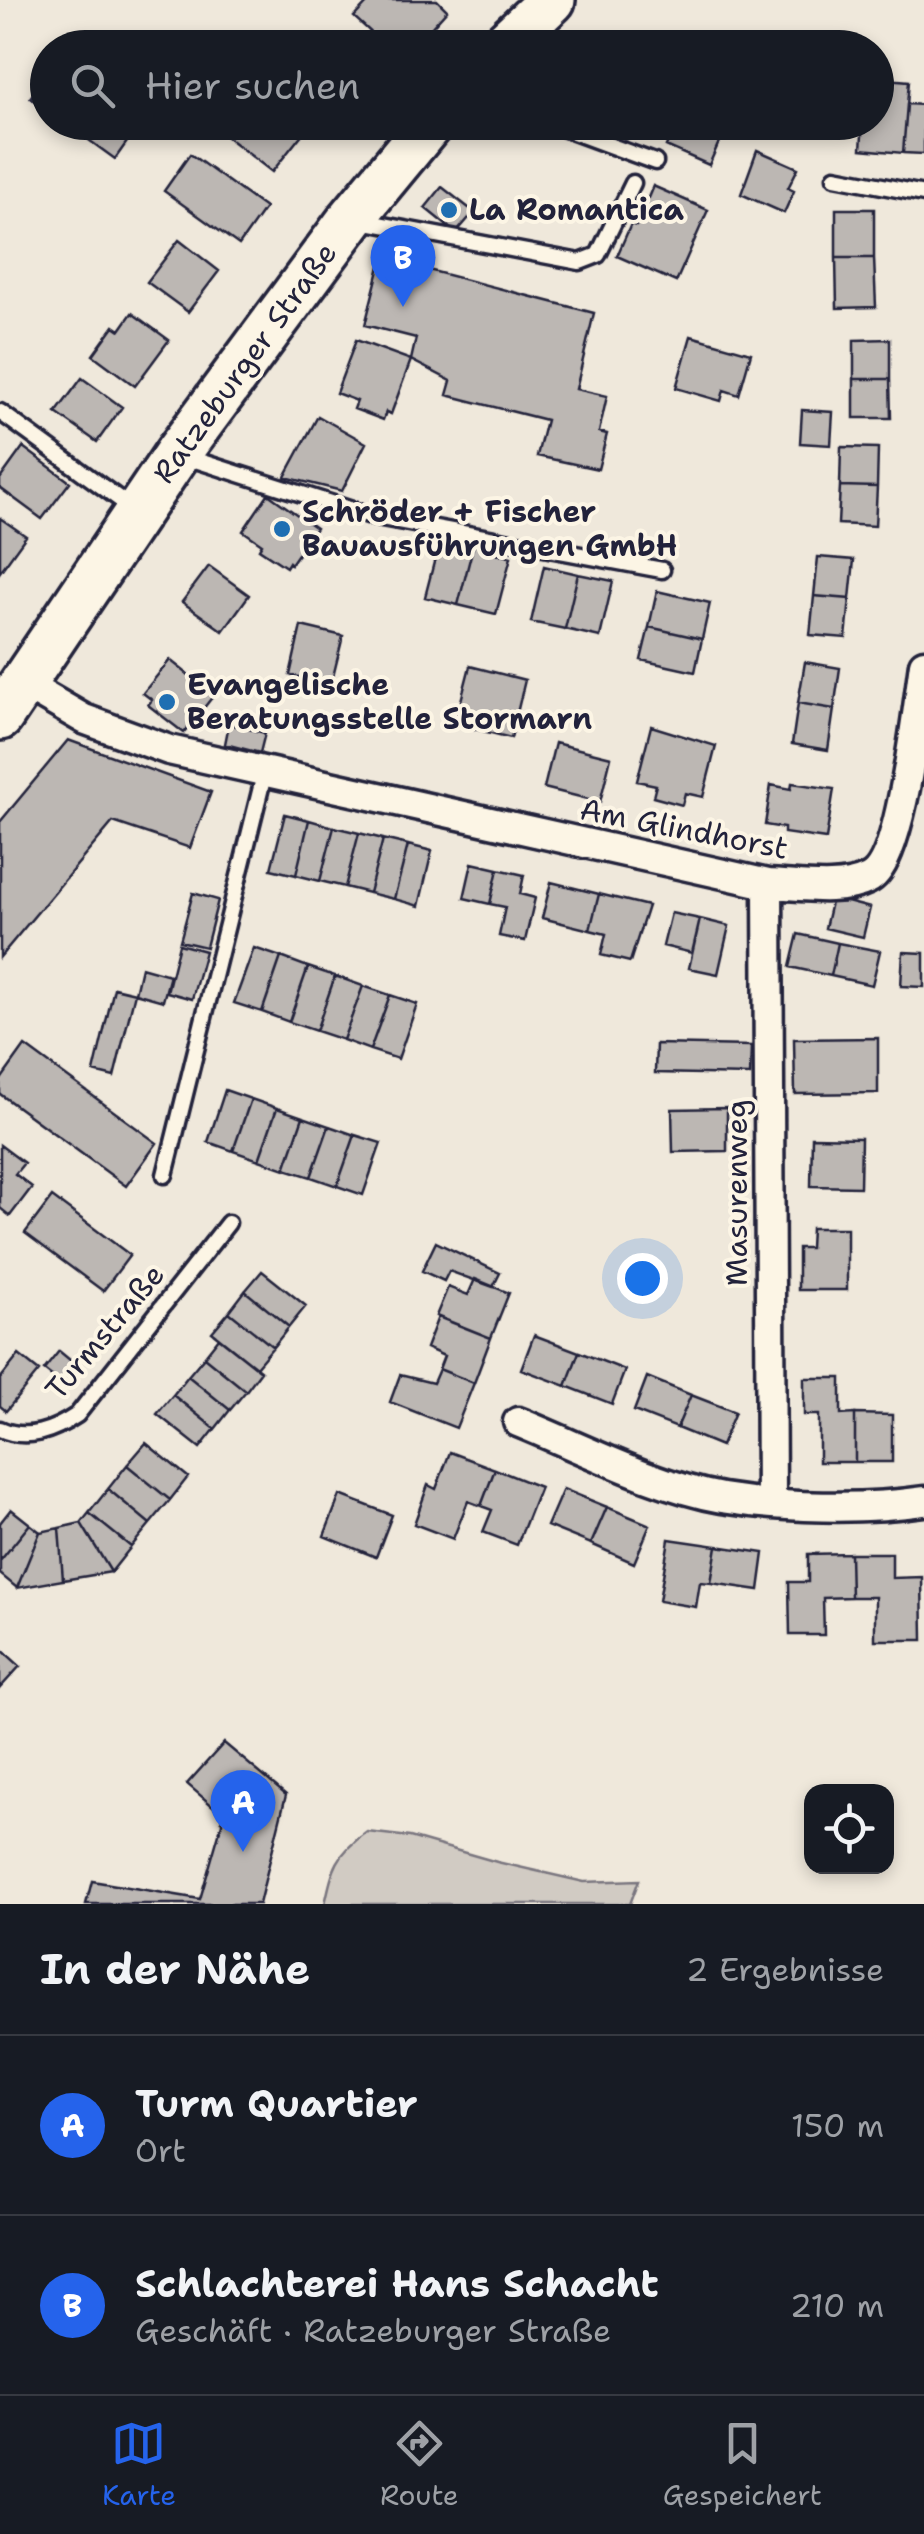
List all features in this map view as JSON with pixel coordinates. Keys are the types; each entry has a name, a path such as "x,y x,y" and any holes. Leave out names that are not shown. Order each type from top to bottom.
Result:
{"main road":[{"path":"520,30 552,0"},
{"name":"Ratzeburger Straße","path":"12,701 177,454 352,218 415,140"}],"street":[{"name":"Am Glindhorst","path":"12,701 84,719 169,750 768,884 846,886 872,878 884,863 899,817 924,664"},
{"name":"Masurenweg","path":"768,884 771,1502"},
{"path":"518,1422 659,1479 720,1498 841,1506 924,1502"}],"lane":[{"path":"596,140 656,162"},
{"path":"835,178 924,194"},
{"path":"352,218 580,262 598,254 634,183"},
{"name":"Ratzeburger Straße","path":"0,412 138,512"},
{"path":"177,454 371,516 662,570"},
{"path":"165,1175 265,771"},
{"name":"Turmstraße","path":"0,1429 10,1434 37,1434 76,1416 228,1223"}],"shaded area":[{"path":"367,1832 410,1837 584,1882 639,1880 630,1904 325,1904 337,1863 348,1847"}],"building":[{"path":"370,0 437,0 447,10 429,30 368,30 354,17"},
{"path":"894,80 909,81 903,153 861,149 862,140 894,140"},
{"path":"907,104 924,105 924,154 903,153"},
{"path":"89,140 128,140 115,159"},
{"path":"231,140 297,140 272,172"},
{"path":"669,140 720,140 709,165 666,146"},
{"path":"757,150 798,168 788,188 794,191 784,213 741,194"},
{"path":"190,154 265,208 239,245 164,191"},
{"path":"653,186 708,210 676,282 617,256 631,224 636,226"},
{"name":"La Romantica","path":"442,187 474,212 456,233 425,208"},
{"path":"836,209 874,209 874,258 836,258"},
{"path":"179,240 219,271 188,312 147,282"},
{"path":"382,258 594,313 576,389 607,396 599,432 607,434 598,469 537,456 546,420 447,395 451,381 411,360 416,338 365,325"},
{"path":"836,258 874,258 876,307 837,308"},
{"path":"132,313 169,340 135,386 93,355 114,326 120,330"},
{"path":"691,336 751,353 739,395 724,390 721,401 676,388"},
{"path":"890,339 890,379 854,379 854,340"},
{"path":"356,340 411,360 391,414 386,412 383,420 354,409 357,401 336,393"},
{"path":"82,378 122,407 97,442 56,413"},
{"path":"854,379 890,379 891,418 854,418"},
{"path":"802,410 833,412 831,445 800,443"},
{"path":"318,416 366,443 342,491 285,477"},
{"path":"23,447 70,482 42,519 0,488 0,479"},
{"path":"841,447 878,448 877,487 840,486"},
{"path":"840,486 877,487 875,526 838,524"},
{"path":"268,494 316,528 286,567 259,549 262,544 243,531"},
{"path":"0,518 26,536 0,572"},
{"path":"456,538 474,543 458,605 425,597 440,539 455,543"},
{"path":"474,543 511,557 496,614 458,605"},
{"path":"818,557 854,560 850,599 814,596"},
{"path":"209,566 249,595 223,631 182,602"},
{"path":"544,566 578,574 565,629 531,622"},
{"path":"578,574 613,581 600,637 565,629"},
{"path":"657,591 710,603 702,639 649,627"},
{"path":"814,596 850,599 846,638 810,635"},
{"path":"301,626 343,636 331,685 290,675"},
{"path":"649,627 702,639 695,672 641,660"},
{"path":"170,660 214,695 184,733 148,705 152,700 143,693"},
{"path":"805,662 840,668 834,709 798,703"},
{"path":"470,666 525,680 511,738 455,724"},
{"path":"798,703 834,709 828,750 792,744"},
{"path":"229,724 265,733 260,753 225,744"},
{"path":"651,726 716,746 703,797 685,793 682,805 653,797 656,785 637,781"},
{"path":"68,740 211,792 190,848 113,822 0,957 0,822"},
{"path":"555,743 611,757 600,802 544,788"},
{"path":"792,783 834,789 826,839 784,833 784,828 765,825 771,785 791,789"},
{"path":"285,814 309,820 296,875 271,869"},
{"path":"309,820 334,827 320,881 296,875"},
{"path":"334,827 359,833 345,887 320,881"},
{"path":"359,833 383,839 369,893 345,887"},
{"path":"383,839 408,845 394,899 369,893"},
{"path":"408,845 432,851 419,906 394,899"},
{"path":"472,863 498,869 490,904 464,898"},
{"path":"498,869 524,875 520,894 535,898 525,941 499,936 505,907 490,904"},
{"path":"551,882 599,894 590,930 542,918"},
{"path":"193,893 218,900 206,947 180,941"},
{"path":"599,894 648,906 630,962 601,955 606,934 590,930"},
{"path":"832,898 870,908 863,937 825,928"},
{"path":"671,913 700,919 692,953 663,946"},
{"path":"700,919 729,926 718,974 689,968"},
{"path":"798,934 838,943 831,976 790,967"},
{"path":"838,943 880,951 872,985 831,976"},
{"path":"179,944 205,951 192,999 167,992"},
{"path":"254,948 281,957 262,1012 234,1003"},
{"path":"903,952 924,953 924,987 901,986"},
{"path":"281,957 308,967 289,1022 262,1012"},
{"path":"141,967 170,975 163,1001 135,993"},
{"path":"308,967 335,976 316,1031 289,1022"},
{"path":"335,976 363,986 343,1040 316,1031"},
{"path":"363,986 390,995 370,1050 343,1040"},
{"path":"114,988 135,993 114,1077 94,1072"},
{"path":"390,995 417,1004 398,1059 370,1050"},
{"path":"878,1038 878,1093 795,1094 794,1039"},
{"path":"656,1044 751,1046 750,1075 655,1073"},
{"path":"25,1046 157,1143 126,1186 0,1094 0,1081"},
{"path":"225,1090 251,1099 233,1151 208,1142"},
{"path":"251,1099 277,1108 259,1160 233,1151"},
{"path":"277,1108 303,1117 285,1169 259,1160"},
{"path":"727,1108 727,1151 673,1152 672,1109"},
{"path":"303,1117 329,1126 311,1177 285,1169"},
{"path":"329,1126 355,1135 337,1186 311,1177"},
{"path":"355,1135 381,1143 363,1195 337,1186"},
{"path":"812,1137 861,1138 860,1187 811,1186"},
{"path":"0,1145 24,1163 15,1174 32,1187 10,1216 0,1208"},
{"path":"52,1197 130,1255 103,1291 25,1233"},
{"path":"811,1228 847,1228 847,1290 798,1290 798,1248 810,1248"},
{"path":"436,1242 500,1273 493,1287 449,1271 444,1281 422,1271"},
{"path":"262,1271 306,1306 289,1327 245,1291"},
{"path":"475,1279 509,1293 491,1338 436,1316 448,1287 468,1295"},
{"path":"245,1291 289,1327 273,1347 229,1312"},
{"path":"229,1312 273,1347 256,1367 212,1332"},
{"path":"438,1317 491,1338 474,1383 439,1369 444,1356 426,1348"},
{"path":"534,1335 579,1352 566,1386 521,1369"},
{"path":"219,1338 261,1371 246,1391 204,1357"},
{"path":"59,1351 82,1370 67,1388 44,1370"},
{"path":"579,1352 625,1370 612,1404 566,1386"},
{"path":"19,1355 39,1371 6,1411 0,1406 0,1379"},
{"path":"204,1357 246,1391 230,1410 188,1376"},
{"path":"439,1369 474,1383 456,1428 390,1402 400,1375 433,1383"},
{"path":"188,1376 230,1410 215,1429 173,1395"},
{"path":"647,1377 691,1395 677,1428 634,1411"},
{"path":"804,1378 841,1378 841,1415 855,1414 855,1462 819,1462 819,1415 804,1415"},
{"path":"173,1395 215,1429 200,1448 157,1414"},
{"path":"691,1395 735,1412 721,1446 677,1428"},
{"path":"855,1414 892,1415 892,1462 855,1462"},
{"path":"146,1443 188,1477 170,1500 127,1465"},
{"path":"450,1452 495,1469 481,1506 468,1501 453,1539 414,1524 428,1485 436,1489"},
{"path":"127,1465 170,1500 150,1524 108,1489"},
{"path":"495,1469 540,1487 517,1545 483,1532 492,1510 481,1506"},
{"path":"108,1489 150,1524 131,1547 89,1513"},
{"path":"563,1489 607,1507 591,1544 547,1526"},
{"path":"340,1495 392,1515 376,1557 324,1536"},
{"path":"607,1507 650,1525 634,1563 591,1544"},
{"path":"11,1509 30,1524 0,1561 0,1523"},
{"path":"89,1513 131,1547 111,1572 81,1523"},
{"path":"81,1523 111,1572 63,1580 59,1528"},
{"path":"30,1524 40,1532 17,1588 0,1574 0,1561"},
{"path":"59,1528 63,1580 17,1588 40,1532"},
{"path":"669,1539 717,1546 711,1583 700,1582 696,1607 659,1601"},
{"path":"717,1546 764,1553 759,1590 711,1583"},
{"path":"850,1553 851,1597 823,1598 824,1635 790,1635 789,1582 808,1582 808,1554"},
{"path":"850,1553 892,1553 892,1578 922,1577 923,1640 875,1640 875,1597 851,1597"},
{"path":"0,1648 20,1666 0,1688"},
{"path":"224,1743 286,1795 259,1904 86,1904 92,1881 200,1899 222,1823 221,1813 187,1784"}],"place":[{"name":"La Romantica","path":"449,210"},
{"name":"Schlachterei Hans Schacht","path":"403,307"},
{"name":"Schröder + Fischer Bauausführungen GmbH","path":"282,529"},
{"name":"Evangelische Beratungsstelle Stormarn","path":"167,702"},
{"name":"Turm Quartier","path":"243,1852"}]}
